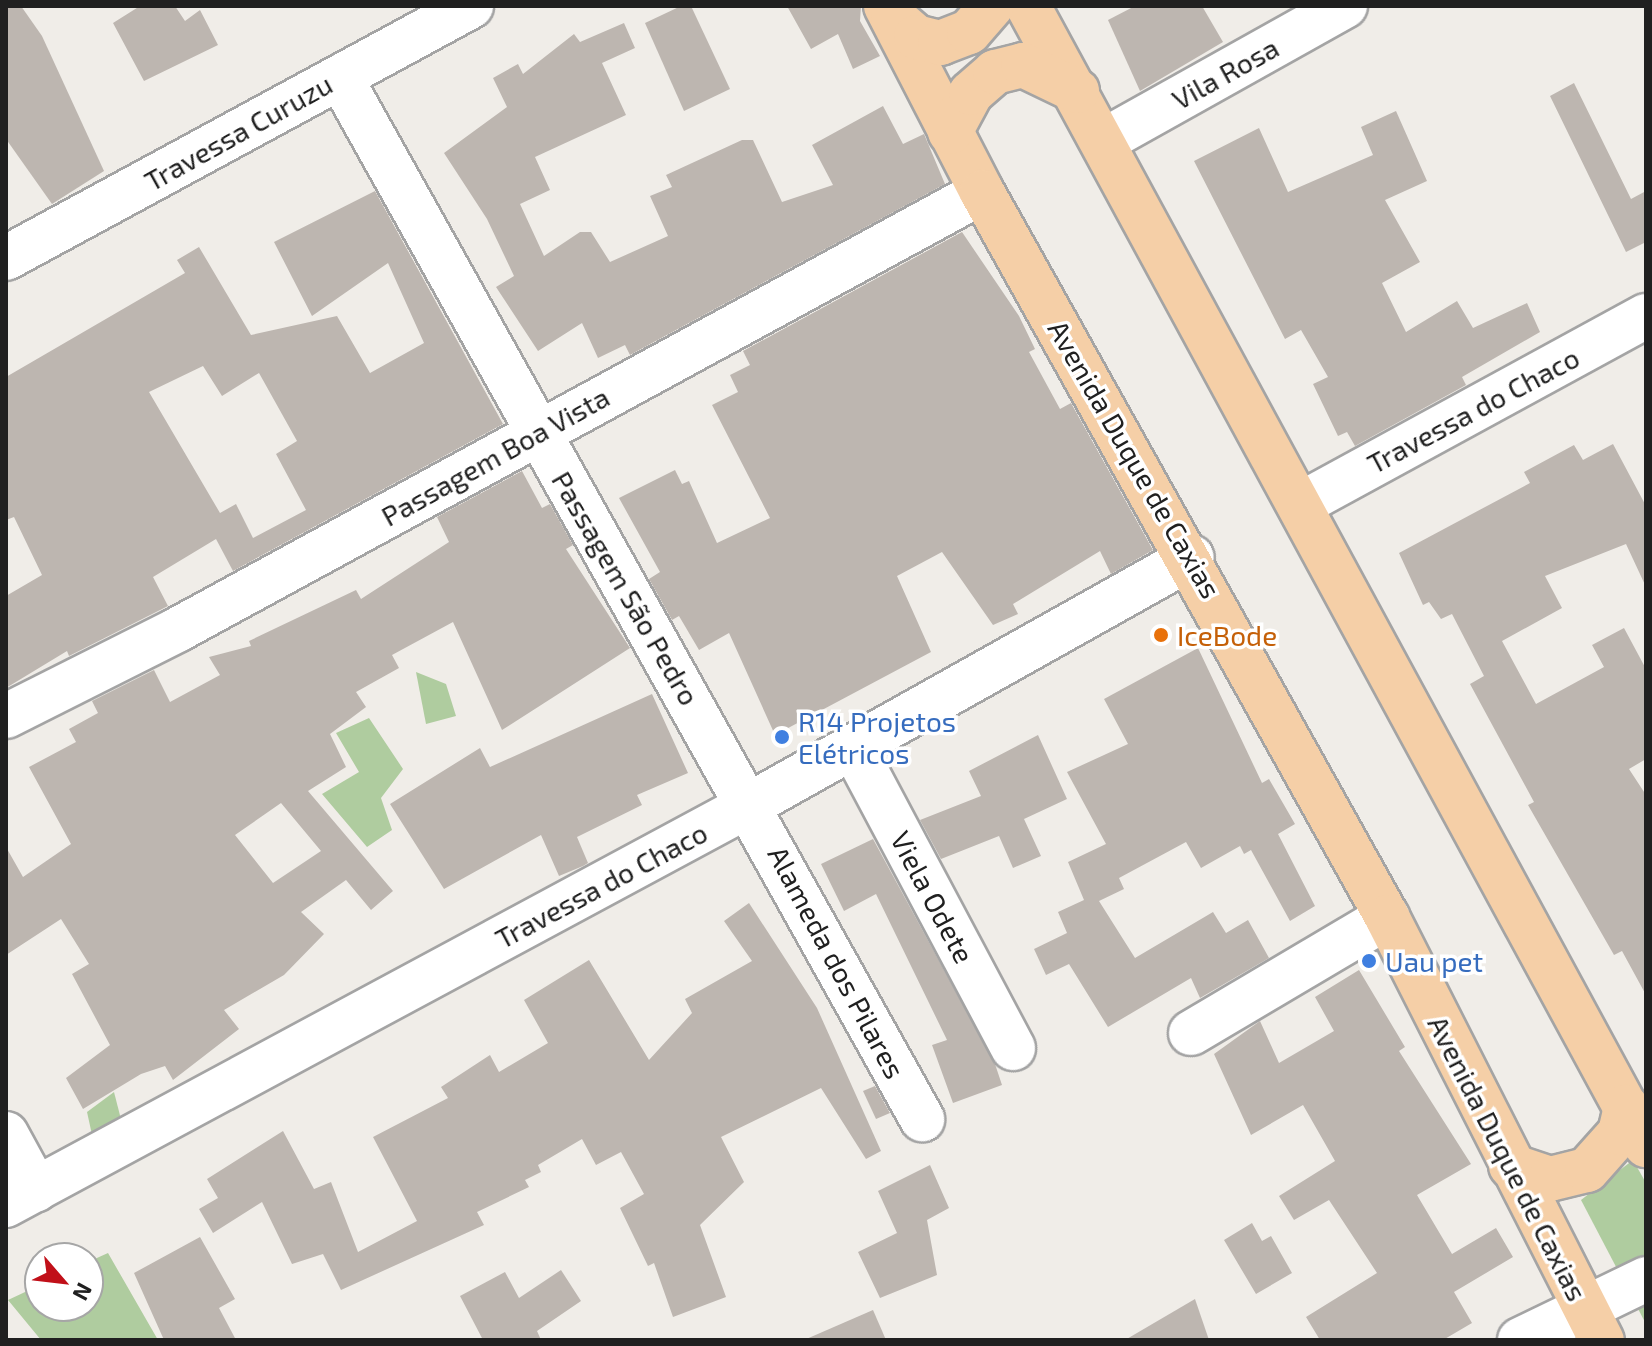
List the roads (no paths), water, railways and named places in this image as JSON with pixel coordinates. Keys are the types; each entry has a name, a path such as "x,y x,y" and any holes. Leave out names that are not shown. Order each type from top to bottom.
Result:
{"main road":[{"path":"890,12 916,37 940,43 969,32 992,6"},
{"path":"1028,6 1105,140 1646,1145"},
{"name":"Avenida Duque de Caxias","path":"890,12 982,192 1192,557 1387,917 1593,1323"},
{"path":"950,132 971,93 995,72 1023,65 1077,91"},
{"path":"1511,1166 1550,1179 1587,1170 1620,1133 1626,1107"}],"street":[{"name":"Travessa Curuzu","path":"6,258 471,6"},
{"name":"Vila Rosa","path":"1105,140 1345,6"},
{"name":"Passagem São Pedro","path":"340,77 536,433 751,804"},
{"name":"Passagem Boa Vista","path":"6,716 982,192"},
{"name":"Travessa do Chaco","path":"1301,504 1646,316"},
{"name":"Travessa do Chaco","path":"21,1197 751,804 1192,557"},
{"name":"Viela Odete","path":"853,747 1013,1048"},
{"name":"Alameda dos Pilares","path":"751,804 922,1119"},
{"path":"1191,1033 1387,917"},
{"path":"6,1134 21,1197"},
{"path":"1520,1340 1593,1323 1646,1279"}],"place":[{"name":"IceBode","path":"1161,635"},
{"name":"R14 Projetos Elétricos","path":"782,737"},
{"name":"Uau pet","path":"1369,961"}]}
